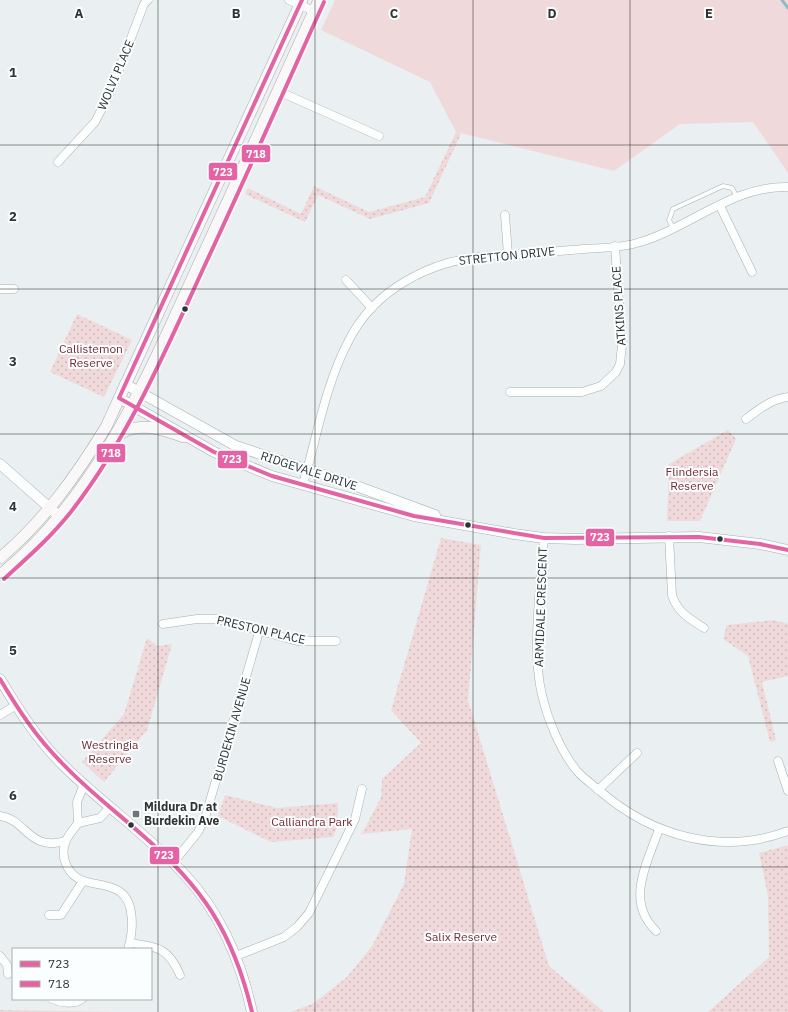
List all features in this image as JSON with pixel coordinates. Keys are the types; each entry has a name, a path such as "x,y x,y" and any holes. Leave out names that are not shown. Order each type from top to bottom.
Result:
{"main road":[{"path":"0,575 24,554 60,518 87,482 133,404 319,0"},
{"path":"0,558 25,536 51,508 84,464 106,427 297,2"},
{"path":"114,438 125,429 138,427 159,428 184,437"}],"street":[{"name":"WOLVI PLACE","path":"58,162 95,122 110,93 144,4 148,0"},
{"path":"297,2 314,11"},
{"path":"278,91 379,136"},
{"name":"STRETTON DRIVE","path":"303,484 340,358 357,326 372,308 405,281 448,262 486,256 637,243 737,197 762,189 788,187"},
{"path":"720,206 752,272"},
{"path":"505,215 508,255"},
{"name":"ATKINS PLACE","path":"510,392 587,391 601,386 616,372 620,364 622,346 615,246"},
{"path":"346,280 372,308"},
{"path":"0,289 14,289"},
{"name":"RIDGEVALE DRIVE","path":"125,384 140,391 236,446 351,484 457,524"},
{"path":"746,419 763,406 781,398 788,397"},
{"name":"RIDGEVALE DRIVE","path":"119,398 133,404 184,437 214,452 258,470 414,516 544,538 616,539 669,536 734,540 788,550"},
{"path":"0,464 51,508 60,518"},
{"path":"669,536 672,595 675,603 686,616 704,628"},
{"name":"ARMIDALE CRESCENT","path":"544,538 538,645 538,673 547,714 565,751 577,771 598,790 633,816 659,829 681,836 713,842 761,839 788,832"},
{"name":"PRESTON PLACE","path":"163,624 192,619 217,619 259,632 297,641 336,641"},
{"name":"BURDEKIN AVENUE","path":"173,863 198,832 205,818 259,632"},
{"path":"0,679 16,705 42,741 84,784 173,863 197,888 213,911 236,956 247,989 252,1012"},
{"path":"0,715 16,705"},
{"path":"598,790 637,753"},
{"path":"778,761 788,791"},
{"path":"84,784 76,802 78,823 65,841 64,862 72,875 83,881 108,886 120,892 129,903 132,922 129,946 155,946 167,953 175,963 180,975"},
{"path":"236,956 284,937 297,927 309,913 355,819 362,789"},
{"path":"78,823 100,818 110,807"},
{"path":"0,816 7,817 36,841 50,843 65,841"},
{"path":"656,932 649,925 642,913 639,899 641,885 659,829"},
{"path":"49,915 61,915 83,881"},
{"path":"1,958 7,966 7,974"},
{"path":"56,1000 67,1003 78,1002 81,1000"}],"lane":[{"path":"672,228 669,220 673,209 723,186 732,188 737,197"}],"green space":[{"path":"335,0 788,0 788,173 753,122 680,124 614,171 456,132 430,82 321,30"},
{"path":"456,132 461,134 429,203 370,219 318,195 305,222 245,194 248,188 301,214 314,186 369,212 425,197"},
{"name":"Callistemon Reserve","path":"77,314 132,340 104,397 50,372"},
{"name":"Flindersia Reserve","path":"728,430 736,439 700,521 667,521 669,464"},
{"name":"Salix Reserve","path":"441,538 481,545 468,700 549,966 604,1012 291,1012 314,1003 347,977 372,946 404,884 412,829 362,834 381,797 382,779 421,743 391,710"},
{"path":"773,620 788,624 788,676 762,682 776,740 770,742 748,656 723,639 727,625"},
{"name":"Westringia Reserve","path":"147,638 157,646 172,644 147,730 104,782 82,762 124,714"},
{"name":"Calliandra Park","path":"225,795 277,808 338,803 337,827 333,837 271,842 218,816"},
{"path":"788,845 788,1012 708,1012 769,957 768,896 759,853"},
{"path":"0,1010 120,1012 0,1012"}],"waterway":[{"path":"782,0 788,8"}],"transit line":[{"name":"723","path":"302,0 119,398 214,452 272,476 414,516 544,538 699,537 760,544 788,550"},
{"name":"718","path":"4,579 30,555 70,513 91,485 128,425 175,331 324,2"},
{"name":"723","path":"0,679 43,743 70,772 162,853 198,892 225,934 235,958 252,1012"}],"place":[{"name":"Mildura Dr at Burdekin Ave","path":"136,814"}]}
